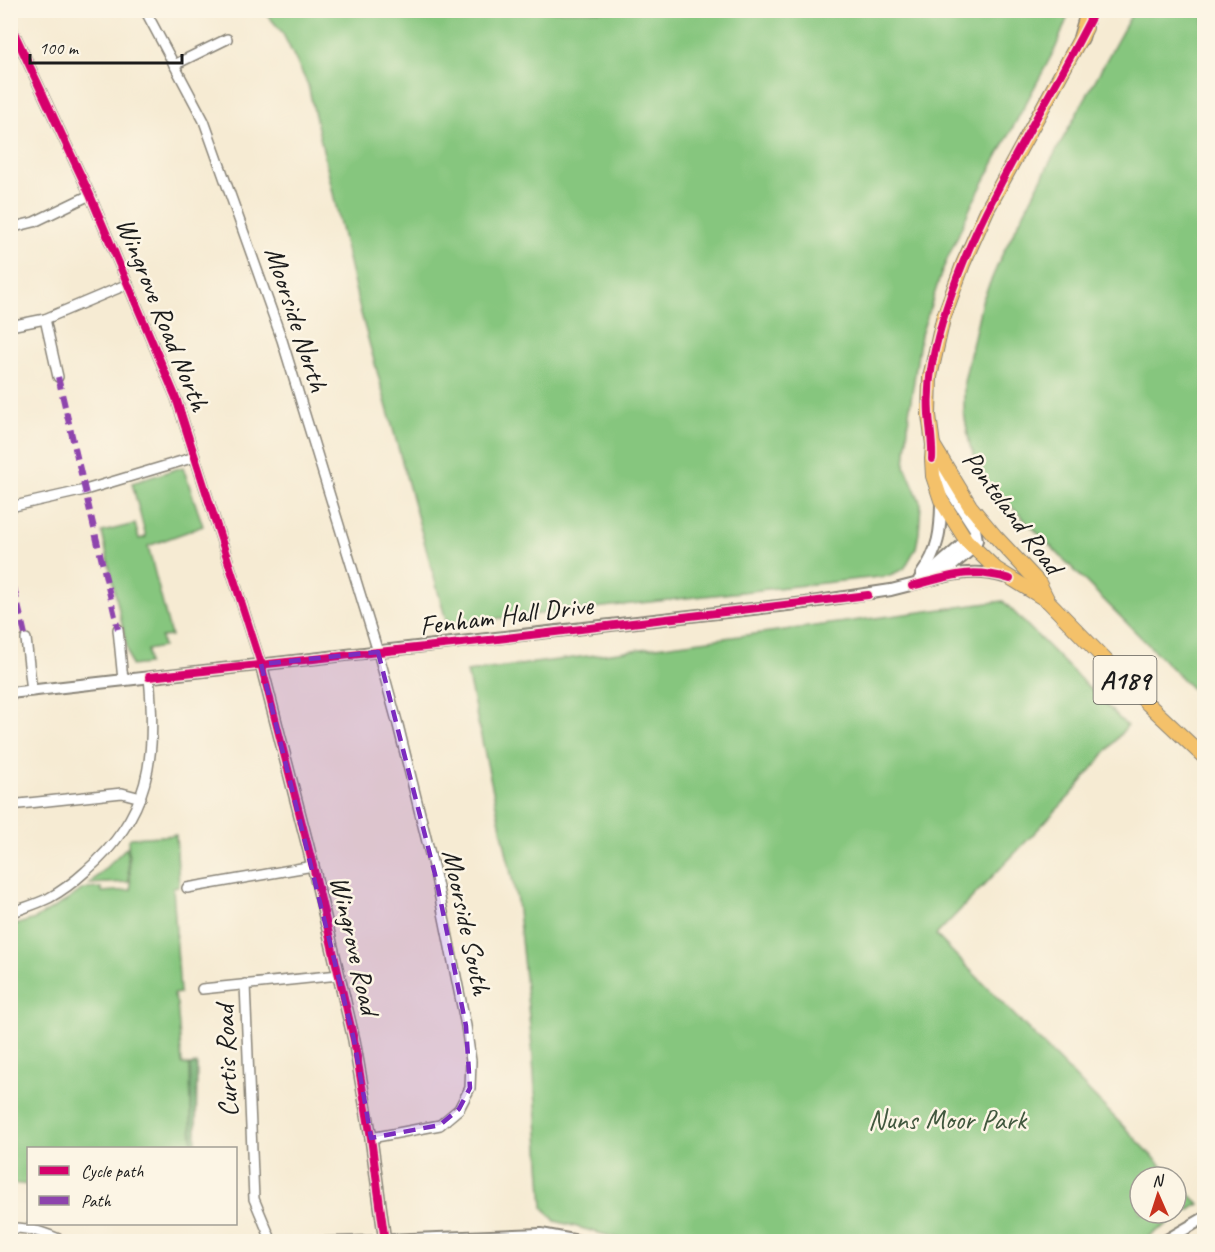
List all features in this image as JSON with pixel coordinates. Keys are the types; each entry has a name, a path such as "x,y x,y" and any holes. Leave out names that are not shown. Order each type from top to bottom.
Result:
{"highway":[{"path":"1081,38 1089,10"}],"main road":[{"name":"A189","path":"935,449 929,415 930,377 943,319 963,264 987,210 1095,10"},
{"name":"Ponteland Road","path":"935,449 932,459 933,476 941,500 996,569 1048,601"},
{"name":"Ponteland Road","path":"935,449 970,506 1038,583 1048,601 1148,704 1204,757"}],"street":[{"name":"Moorside North","path":"145,10 204,121 241,222 282,340 378,652"},
{"name":"Wingrove Road North","path":"10,24 90,195 176,398 261,664"},
{"path":"174,65 227,39"},
{"path":"10,228 34,222 90,195"},
{"path":"10,326 45,319 128,284"},
{"path":"45,319 58,377"},
{"path":"935,449 945,483 973,541 995,537"},
{"path":"10,507 85,490 195,457"},
{"path":"915,583 936,549 941,522 941,500"},
{"name":"Fenham Hall Drive","path":"915,583 973,541"},
{"name":"Fenham Hall Drive","path":"10,693 868,594 938,578 973,541"},
{"path":"938,578 979,572 1010,579"},
{"path":"118,629 123,680"},
{"path":"26,639 32,691"},
{"name":"Moorside South","path":"371,1138 440,1125 459,1109 470,1088 471,1061 436,878 399,725 378,652"},
{"name":"Wingrove Road","path":"261,664 313,866 354,1041 371,1138 385,1241"},
{"path":"10,913 50,898 101,858 123,832 141,798 147,780 151,715 149,677"},
{"path":"10,805 122,793 141,798"},
{"path":"187,888 313,866"},
{"path":"202,989 339,975"},
{"name":"Curtis Road","path":"245,984 254,1199 272,1242"},
{"path":"1163,1242 1204,1218"},
{"path":"10,1228 20,1227 44,1233 65,1242"},
{"path":"317,1242 495,1239 541,1234 584,1242"}],"highlighted area":[{"path":"378,652 436,878 466,1026 470,1088 459,1109 440,1125 371,1138 354,1040 261,664"}],"green space":[{"path":"1134,10 1204,11 1204,701 987,482 970,446 964,413 964,382 982,301 1002,255 1050,162"},
{"path":"264,11 1070,11 1056,47 972,204 942,271 921,335 909,413 905,466 921,504 919,533 916,548 904,569 888,576 447,624 360,310 308,85 282,32"},
{"path":"183,467 203,526 148,546 171,636 161,637 163,647 147,650 148,664 131,666 102,532 135,524 139,539 146,537 132,483"},
{"name":"Nuns Moor Park","path":"1003,601 1127,726 1070,796 936,935 1161,1165 1128,1165 1128,1225 1166,1225 1140,1242 632,1242 555,1221 543,1207 532,1046 517,901 467,672"},
{"path":"176,835 179,886 173,887 180,993 173,994 177,1004 182,1064 190,1065 192,1147 27,1147 27,1185 11,1183 11,926 35,919 83,889 101,888 102,892 131,890 128,841 131,838"},
{"path":"127,847 129,882 89,884"},
{"path":"197,1064 196,1147 192,1147 190,1065"},
{"path":"1188,1193 1199,1204 1188,1211"}],"marked path":[{"path":"58,377 118,629"},
{"path":"10,570 26,639"}],"cycle path":[{"path":"932,459 929,383 944,317 960,271 1001,182 1095,10"},
{"path":"10,24 90,195 176,398 261,664 313,866 354,1040 371,1138 385,1242"},
{"path":"912,586 949,576 971,573 996,575 1010,579"},
{"path":"149,677 868,595"}]}
